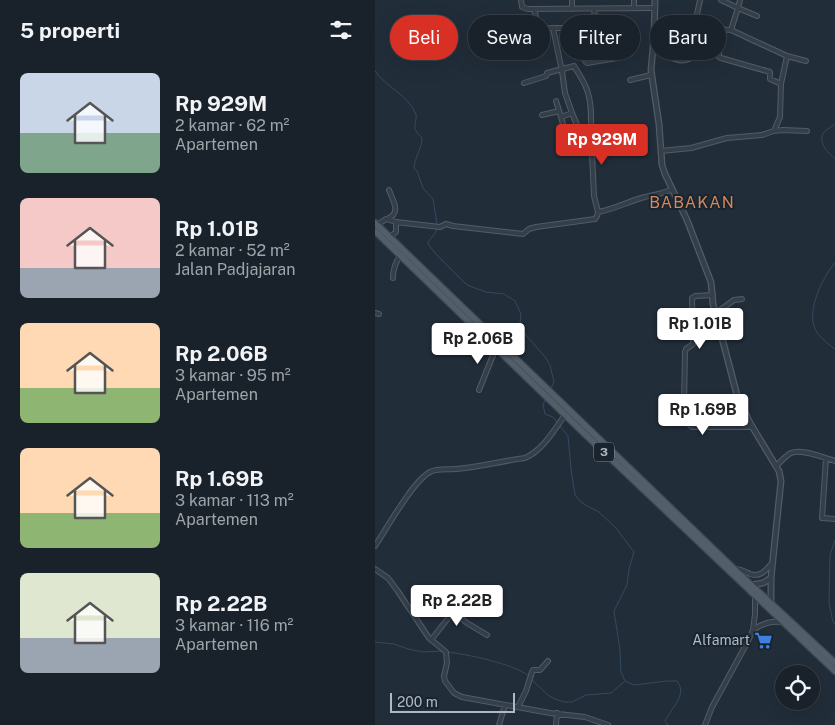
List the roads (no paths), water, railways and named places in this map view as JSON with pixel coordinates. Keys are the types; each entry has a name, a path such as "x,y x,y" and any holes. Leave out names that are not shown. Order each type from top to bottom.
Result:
{"main road":[{"name":"3","path":"376,227 390,237 713,552 755,596 835,671"},
{"name":"3","path":"376,227 400,256 565,415 713,552 735,568 835,663"}],"street":[{"path":"521,0 522,7 528,8 655,8"},
{"path":"572,0 572,8"},
{"path":"634,0 634,8"},
{"path":"655,0 655,15"},
{"path":"696,15 700,0"},
{"path":"721,0 757,16"},
{"path":"731,30 740,0"},
{"path":"534,8 536,15"},
{"path":"594,8 594,15"},
{"path":"550,28 560,28"},
{"path":"386,220 441,227 444,224 448,224 523,234 536,227 595,219 598,212 594,196 590,149 585,144 565,93 553,28"},
{"path":"726,30 731,30 787,56 806,61"},
{"path":"774,131 779,117 781,84 787,56"},
{"path":"726,59 770,72 771,79 781,84"},
{"path":"585,60 586,63 600,60"},
{"path":"652,60 651,75 659,124 662,165 711,282 713,304 737,395 753,427 779,470 781,481 771,578 771,602"},
{"path":"524,82 546,76 547,73 575,66 588,92 591,130"},
{"path":"629,80 651,75"},
{"path":"556,101 567,138"},
{"path":"542,115 559,111"},
{"path":"561,117 572,113"},
{"path":"661,151 691,148 727,138 774,131 807,131"},
{"path":"598,212 660,194 673,188"},
{"path":"376,227 393,217 395,212 396,207 389,190"},
{"path":"390,237 395,232 397,222"},
{"path":"393,278 395,264 400,256"},
{"path":"713,296 695,296 691,299 693,344 685,352 687,422 692,427 753,427"},
{"path":"716,313 734,300 742,299"},
{"path":"479,390 496,348"},
{"path":"375,546 409,494 430,472 525,458 541,447 565,415"},
{"path":"776,466 789,454 799,451 835,461"},
{"path":"826,458 822,518 835,520"},
{"path":"735,568 759,575 773,562"},
{"path":"375,569 388,578 431,640 447,653 444,679 453,693 470,699 585,717 608,725"},
{"path":"751,585 763,583 771,578"},
{"path":"431,640 467,594 480,600"},
{"path":"705,725 712,707 753,630 755,596"},
{"path":"453,612 487,635"},
{"path":"753,630 767,623 783,622"},
{"path":"518,707 533,671 540,670 548,661"},
{"path":"499,725 505,705"},
{"path":"556,725 557,713"}],"waterway":[{"path":"375,71 408,102 416,114 415,129 422,138 414,168 417,171 423,188 433,199 437,224"},
{"path":"835,124 825,131 822,139 824,147 835,159"},
{"path":"437,228 428,244 467,285 486,292 504,294 515,301 521,314 520,322 525,334 550,365 554,382 550,390"},
{"path":"835,263 821,284 813,310 814,326 817,333 835,349"},
{"path":"545,400 543,405 545,414 553,417 568,436 575,495 587,506 599,512 616,528 634,552 627,585 614,611 620,650 621,672 625,681 634,685 677,681 680,686 680,696 665,721 668,725"},
{"path":"835,540 830,555 829,603 835,624"},
{"path":"375,642 394,644 423,652 443,651"},
{"path":"447,652 478,657 513,667 529,676"},
{"path":"531,679 548,695 564,702 572,702 586,695 611,693 624,682"}],"place":[{"name":"Alfamart","path":"764,640"}],"district":[{"name":"BABAKAN","path":"692,202"}]}
